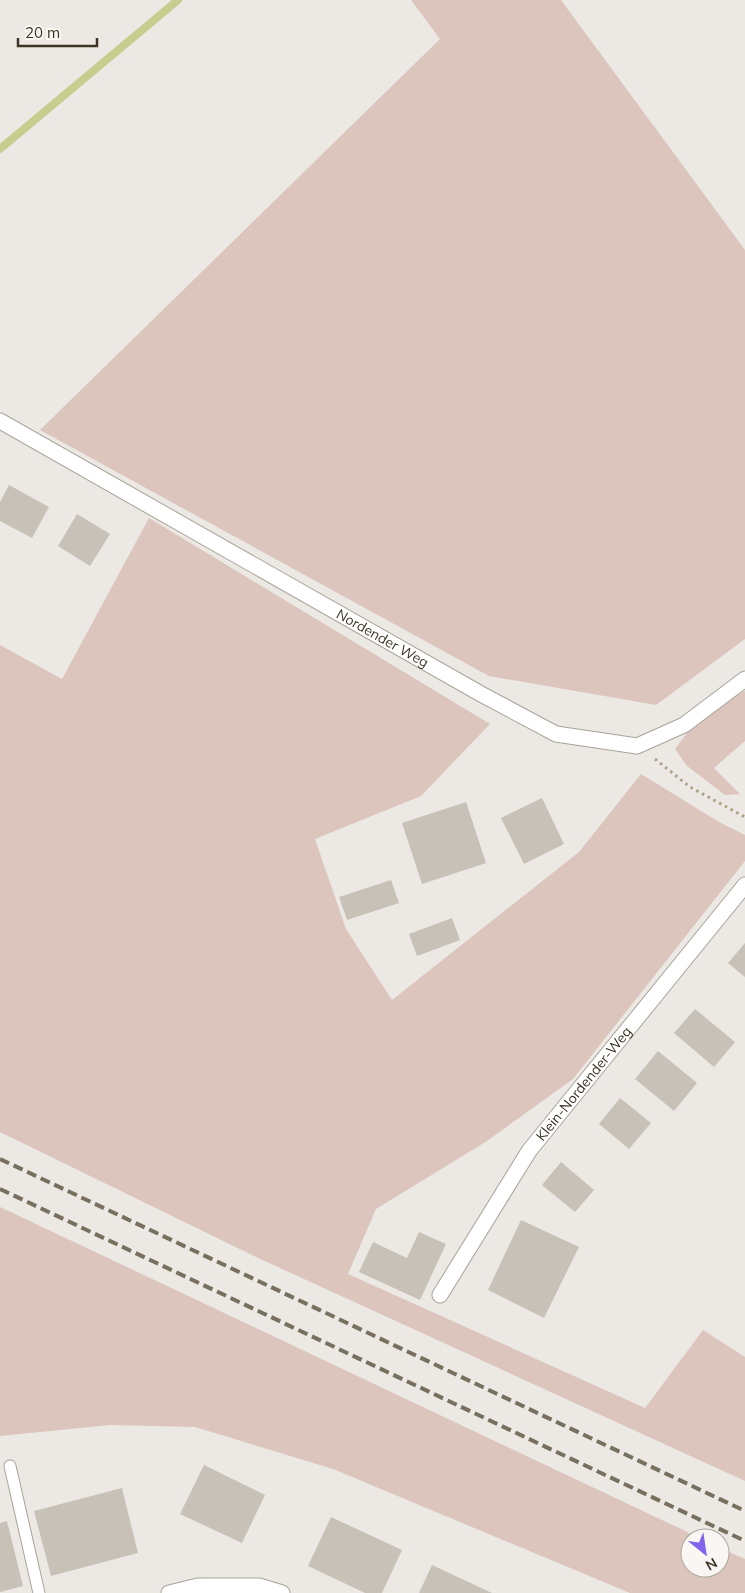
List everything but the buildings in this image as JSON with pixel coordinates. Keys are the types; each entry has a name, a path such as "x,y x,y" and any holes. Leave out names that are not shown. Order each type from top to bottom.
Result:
{"street":[{"name":"Nordender Weg","path":"0,421 481,694 556,734 637,746"},
{"path":"637,746 684,725 745,679"},
{"name":"Klein-Nordender-Weg","path":"440,1295 530,1151 745,885"},
{"path":"168,1593 198,1586 282,1593"}],"lane":[{"path":"10,1466 40,1593"}],"path":[{"path":"637,746 690,787 745,817"}],"shaded area":[{"path":"411,0 561,0 745,250 745,639 656,705 489,676 40,430 440,39"},
{"path":"149,518 490,724 421,796 315,839 346,929 392,1000 579,852 641,774 719,822 745,835 745,861 573,1079 487,1141 376,1209 348,1274 645,1408 703,1330 745,1357 745,1481 256,1257 0,1132 0,645 62,679"},
{"path":"745,691 745,741 714,768 740,794 725,795 687,766 675,749 690,729 710,712"},
{"path":"0,1207 680,1529 680,1578 730,1578 730,1552 745,1559 745,1593 630,1593 333,1469 195,1427 110,1425 0,1436"}],"waterway":[{"path":"0,149 178,0"}],"railway":[{"path":"0,1159 745,1511"},
{"path":"0,1189 745,1541"}]}
